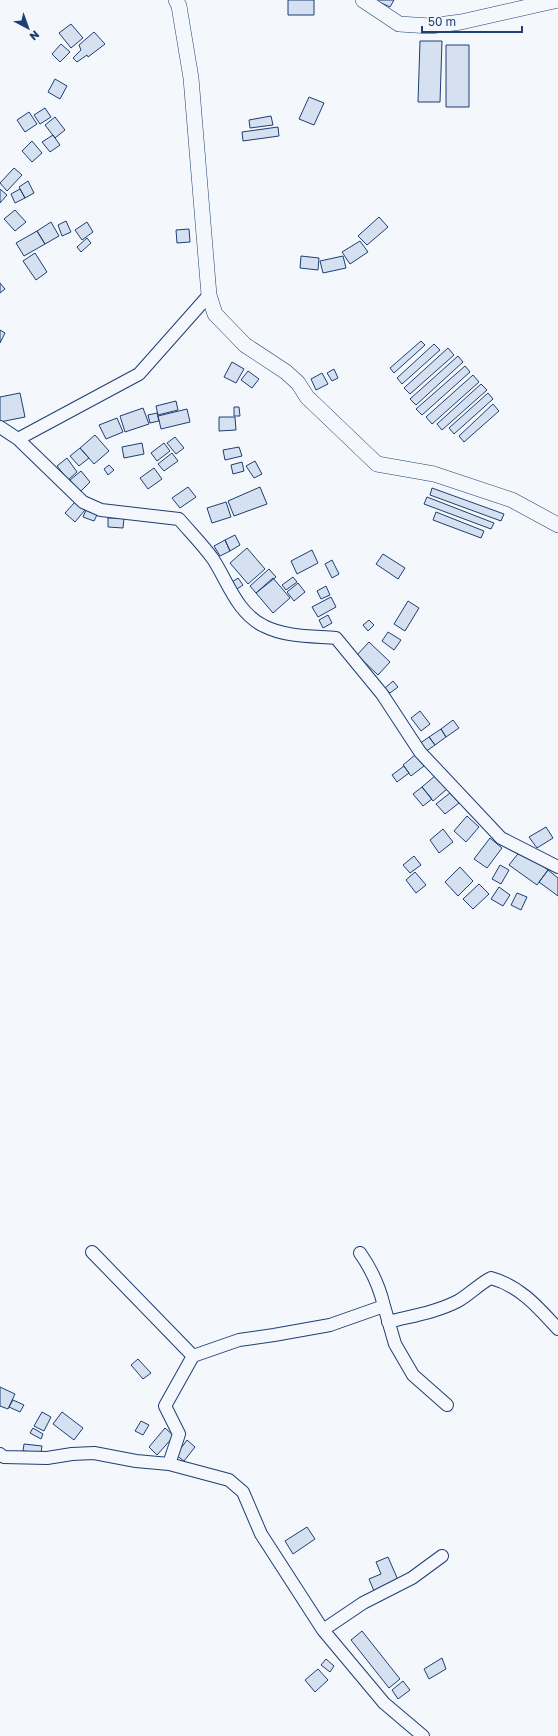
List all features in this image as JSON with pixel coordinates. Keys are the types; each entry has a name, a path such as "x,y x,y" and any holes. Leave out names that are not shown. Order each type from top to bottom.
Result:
{"street":[{"path":"176,0 179,6 191,78 210,295 215,314 245,345 286,372 298,383 307,397 377,464 434,474 505,498 558,525"},
{"path":"363,0 399,24 430,26 461,22 558,0"},
{"path":"18,439 139,374 210,295"},
{"path":"0,427 18,439 83,502 102,510 179,519 212,559 229,589 248,616 264,627 293,634 336,638 382,694 420,752 501,838 558,867"},
{"path":"92,1252 193,1356"},
{"path":"360,1252 372,1269 380,1289 395,1344 413,1375 447,1405"},
{"path":"388,1322 426,1313 458,1301 491,1278 504,1282 520,1291 537,1306 558,1329"},
{"path":"169,1464 179,1434 164,1406 193,1356 239,1340 330,1325 384,1306"},
{"path":"0,1454 4,1456 47,1458 72,1454 94,1453 136,1461 169,1464 229,1480 243,1492 261,1534 323,1630 384,1703 423,1736"},
{"path":"323,1630 363,1603 412,1578 442,1556"}],"building":[{"path":"288,0 314,0 314,15 288,15"},
{"path":"375,0 394,0 390,7"},
{"path":"71,24 83,38 71,48 59,33"},
{"path":"94,32 105,44 88,57 87,55 77,62 73,58 81,50 79,45"},
{"path":"420,41 442,41 440,102 418,102"},
{"path":"61,44 70,52 60,62 52,54"},
{"path":"446,45 469,45 469,107 446,107"},
{"path":"55,79 67,86 60,99 48,92"},
{"path":"309,97 324,103 314,125 299,119"},
{"path":"45,108 51,117 40,124 34,115"},
{"path":"29,112 37,124 25,132 17,120"},
{"path":"271,116 273,125 250,128 249,120"},
{"path":"55,117 65,130 55,138 45,125"},
{"path":"278,127 279,136 243,141 242,132"},
{"path":"53,135 60,145 50,152 42,142"},
{"path":"32,141 42,153 32,162 22,151"},
{"path":"14,168 22,175 7,191 0,183"},
{"path":"28,181 34,193 25,198 19,187"},
{"path":"0,189 7,195 0,203"},
{"path":"20,189 25,198 15,203 11,194"},
{"path":"15,210 26,222 15,231 4,219"},
{"path":"379,217 388,227 367,245 358,236"},
{"path":"66,221 71,232 62,236 58,225"},
{"path":"51,222 59,236 45,244 37,231"},
{"path":"87,222 93,232 82,240 75,230"},
{"path":"189,229 190,242 177,243 176,230"},
{"path":"37,231 45,244 24,256 16,243"},
{"path":"87,238 91,243 81,252 77,247"},
{"path":"360,241 368,252 350,264 342,252"},
{"path":"35,253 47,272 36,280 23,261"},
{"path":"301,256 319,258 318,270 300,268"},
{"path":"343,256 346,268 323,273 320,261"},
{"path":"0,283 5,289 0,293"},
{"path":"0,330 5,333 0,343"},
{"path":"421,341 425,345 394,373 390,368"},
{"path":"434,344 440,350 402,384 397,378"},
{"path":"448,348 454,355 410,394 404,388"},
{"path":"458,356 463,362 416,405 410,399"},
{"path":"232,362 244,369 236,383 224,377"},
{"path":"465,366 470,372 422,415 416,409"},
{"path":"334,369 338,378 332,381 327,373"},
{"path":"248,371 259,379 252,388 241,380"},
{"path":"322,373 328,384 316,390 311,379"},
{"path":"473,375 479,382 432,424 426,417"},
{"path":"481,384 487,390 442,430 437,424"},
{"path":"20,393 25,417 0,422 0,397"},
{"path":"488,393 493,399 454,434 449,428"},
{"path":"176,401 178,410 158,415 156,406"},
{"path":"493,404 499,411 464,442 459,436"},
{"path":"234,407 239,407 240,416 234,416"},
{"path":"143,408 149,424 125,432 120,416"},
{"path":"187,409 190,422 161,429 158,416"},
{"path":"157,413 159,421 150,423 148,415"},
{"path":"219,417 235,417 236,430 219,431"},
{"path":"117,418 123,432 106,439 99,425"},
{"path":"95,435 109,451 94,464 80,448"},
{"path":"175,437 184,448 176,454 167,443"},
{"path":"142,443 144,454 124,458 122,447"},
{"path":"164,443 170,451 157,461 151,453"},
{"path":"239,447 242,456 225,460 223,450"},
{"path":"80,448 89,458 79,466 70,456"},
{"path":"172,453 178,461 164,471 158,464"},
{"path":"67,458 77,472 68,480 57,466"},
{"path":"255,461 262,474 254,478 246,466"},
{"path":"242,462 244,471 233,474 231,465"},
{"path":"109,465 114,470 108,475 104,469"},
{"path":"154,468 162,479 148,489 140,478"},
{"path":"81,471 90,482 80,492 70,480"},
{"path":"188,487 196,497 180,508 172,498"},
{"path":"260,487 267,504 234,516 228,501"},
{"path":"432,488 504,514 501,521 430,495"},
{"path":"427,497 494,523 491,529 424,504"},
{"path":"75,502 85,510 75,522 65,513"},
{"path":"226,502 231,517 212,523 207,508"},
{"path":"86,510 97,515 94,521 83,517"},
{"path":"436,512 484,531 481,538 433,520"},
{"path":"108,518 124,518 123,528 108,527"},
{"path":"235,535 240,545 230,551 225,540"},
{"path":"225,540 230,551 220,556 214,546"},
{"path":"247,548 265,569 248,584 230,563"},
{"path":"312,550 318,563 297,574 291,561"},
{"path":"383,554 405,568 398,579 376,564"},
{"path":"332,560 339,574 332,578 325,564"},
{"path":"269,569 276,577 256,593 250,586"},
{"path":"293,577 297,582 286,590 282,585"},
{"path":"238,578 243,585 234,591 229,584"},
{"path":"273,578 290,598 273,613 256,593"},
{"path":"298,583 305,592 294,601 287,592"},
{"path":"326,586 330,595 321,599 317,591"},
{"path":"331,597 336,607 318,617 312,607"},
{"path":"408,601 419,608 405,631 394,624"},
{"path":"328,615 332,623 323,628 319,620"},
{"path":"369,620 374,625 368,631 363,625"},
{"path":"388,632 401,640 394,650 382,641"},
{"path":"369,642 390,662 378,675 357,655"},
{"path":"393,681 398,687 390,693 385,688"},
{"path":"420,711 430,724 421,731 411,718"},
{"path":"453,720 459,728 446,737 441,729"},
{"path":"441,729 446,737 435,745 429,737"},
{"path":"429,737 435,745 425,752 419,744"},
{"path":"415,755 424,766 411,776 403,765"},
{"path":"404,766 409,773 397,782 392,775"},
{"path":"436,775 447,789 433,801 422,787"},
{"path":"422,787 432,799 423,806 413,794"},
{"path":"450,793 459,803 445,814 436,804"},
{"path":"467,816 479,827 466,842 454,831"},
{"path":"546,827 553,838 537,848 529,837"},
{"path":"443,829 453,842 439,853 430,840"},
{"path":"490,838 502,848 487,868 474,859"},
{"path":"521,850 548,870 537,885 509,865"},
{"path":"414,856 421,865 410,873 403,865"},
{"path":"500,865 509,870 501,884 492,879"},
{"path":"460,867 473,881 458,896 445,882"},
{"path":"548,870 558,878 558,896 539,882"},
{"path":"415,872 426,885 416,893 406,880"},
{"path":"479,884 489,894 473,909 463,899"},
{"path":"499,887 510,895 503,906 491,899"},
{"path":"517,893 527,897 521,910 511,905"},
{"path":"138,1359 151,1373 143,1379 131,1365"},
{"path":"0,1387 15,1394 8,1409 0,1406"},
{"path":"13,1400 24,1405 20,1412 9,1407"},
{"path":"42,1412 51,1417 44,1431 34,1426"},
{"path":"62,1412 83,1428 74,1440 53,1424"},
{"path":"141,1421 149,1425 143,1435 135,1431"},
{"path":"33,1428 43,1434 41,1439 30,1433"},
{"path":"165,1428 174,1436 157,1455 149,1447"},
{"path":"187,1440 195,1447 184,1461 176,1455"},
{"path":"24,1444 42,1446 41,1453 23,1451"},
{"path":"307,1527 315,1539 293,1554 285,1541"},
{"path":"388,1557 398,1580 374,1591 369,1579 381,1574 376,1562"},
{"path":"362,1631 400,1679 389,1688 351,1640"},
{"path":"442,1658 446,1669 429,1679 424,1669"},
{"path":"326,1659 334,1666 330,1672 321,1665"},
{"path":"318,1669 328,1680 315,1692 305,1680"},
{"path":"403,1681 410,1690 398,1699 392,1690"}]}
